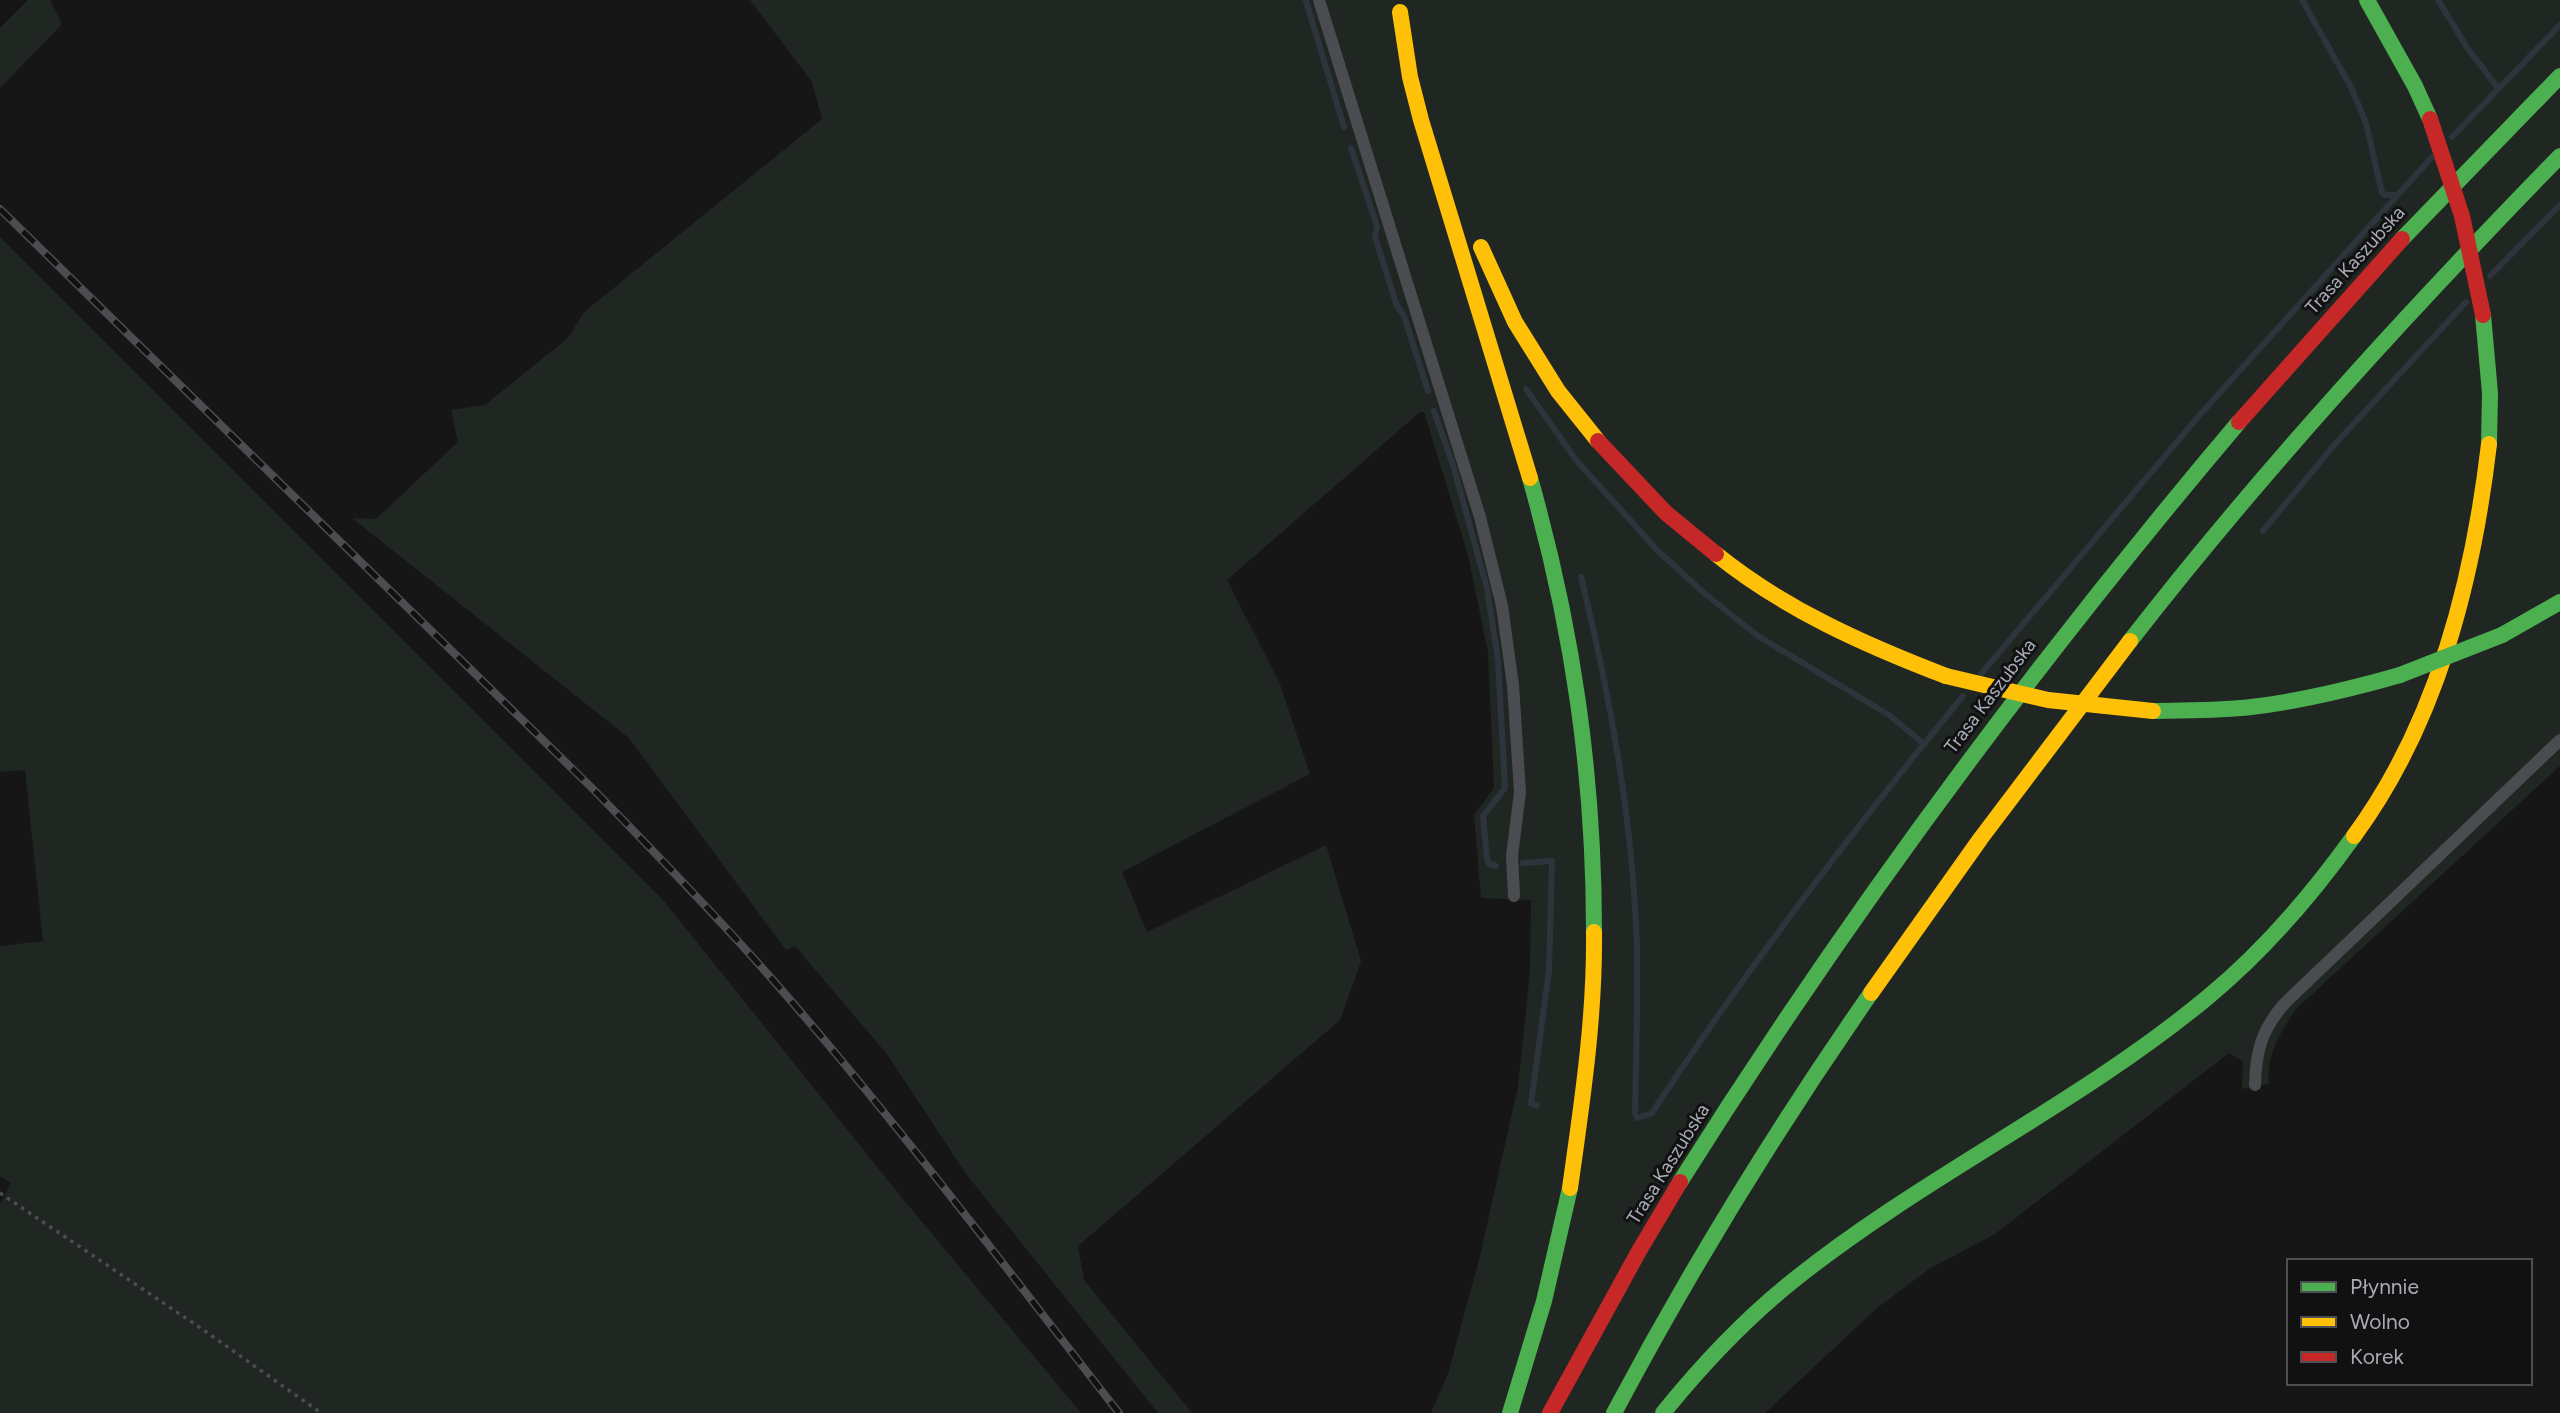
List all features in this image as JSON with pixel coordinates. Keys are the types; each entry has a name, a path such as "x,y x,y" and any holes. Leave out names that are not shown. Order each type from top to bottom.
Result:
{"highway":[{"path":"1663,1413 1708,1360 1806,1270 1894,1208 2091,1082 2200,1003 2273,937 2333,866 2384,791 2426,710 2455,631 2469,580 2482,506 2491,435 2483,315 2468,236 2450,173 2416,86 2367,0"},
{"path":"1398,6 1437,117"},
{"path":"1398,6 1415,97 1522,451 1553,564 1568,629 1582,711 1590,787 1595,877 1595,957 1585,1096 1560,1244 1537,1331 1510,1413"},
{"name":"Trasa Kaszubska","path":"1550,1413 1653,1227 1736,1094 1859,910 1980,744 2084,608 2277,377 2422,217 2560,76"},
{"path":"1614,1413 1649,1345 1780,1131 1866,1000 2031,769 2126,645 2270,471 2442,279 2560,156"},
{"path":"1475,229 1504,297 1544,369 1584,425 1639,488 1710,551 1773,596 1810,618 1877,651 1946,677 2068,704 2152,711 2230,709 2279,703 2400,675 2502,635 2560,602"}],"lane":[{"path":"1319,0 1480,517 1502,606 1513,685 1520,792 1511,856 1514,896"},
{"path":"2255,1085 2261,1040 2269,1021 2284,1004 2560,740"}],"path":[{"path":"0,1193 321,1413"}],"shaded area":[{"path":"28,0 50,0 62,24 0,88 0,28"},
{"path":"750,0 2560,0 2560,766 2295,1010 2279,1036 2272,1054 2269,1084 2242,1089 2243,1061 2229,1053 1995,1234 1929,1269 1877,1308 1765,1413 1431,1413 1448,1374 1479,1260 1518,1087 1530,972 1531,900 1481,898 1474,815 1494,788 1488,652 1468,555 1424,412 1420,412 1227,580 1280,684 1310,774 1122,872 1147,932 1326,845 1361,961 1340,1020 1078,1246 1084,1280 1192,1413 1158,1413 966,1174 887,1054 795,946 786,950 629,738 352,518 376,519 458,442 451,410 485,405 568,338 584,312 822,119 812,82"},
{"path":"0,237 663,900 898,1193 1081,1413 0,1413 0,1204 11,1183 0,1176 0,946 43,941 25,770 0,772"}],"waterway":[{"path":"2302,0 2351,87 2366,123 2382,193 2396,195"},
{"path":"2438,0 2468,49 2498,88"},
{"path":"1306,1 1344,127"},
{"path":"2452,137 2560,25"},
{"path":"1351,148 1377,226 1375,237 1428,391"},
{"path":"1981,674 2197,418 2432,157"},
{"path":"2490,276 2560,205"},
{"path":"2263,531 2335,444 2466,302"},
{"path":"1526,389 1576,460 1658,551 1704,593 1758,636 1889,715 1924,744"},
{"path":"1434,411 1453,465 1487,588 1498,660 1505,788 1483,816 1487,859 1489,864 1496,866"},
{"path":"1581,577 1611,715 1631,854 1637,948 1637,1118 1652,1113 1802,900 1963,696"},
{"path":"1523,863 1552,861 1549,970 1531,1104 1537,1105"}],"railway":[{"path":"0,209 594,790 729,931 862,1085 1119,1413"}],"traffic: fast":[{"path":"2367,0 2415,86 2430,119"},
{"path":"2402,239 2560,76"},
{"path":"2130,641 2180,577 2338,392 2560,156"},
{"path":"2483,315 2490,393 2489,444"},
{"path":"1680,1182 1810,984 1946,792 2089,605 2239,422"},
{"path":"1530,478 1558,591 1578,703 1590,816 1594,932"},
{"path":"2502,635 2560,602"},
{"path":"2400,675 2502,635"},
{"path":"2153,711 2226,709 2270,704 2326,694 2400,675"},
{"path":"1663,1413 1738,1329 1789,1284 1840,1245 2106,1072 2208,997 2249,960 2286,921 2354,836"},
{"path":"1614,1413 1673,1305 1736,1199 1871,993"},
{"path":"1510,1413 1544,1301 1570,1188"}],"traffic: slow":[{"path":"1400,12 1410,77 1421,120 1530,478"},
{"path":"1481,247 1515,322 1558,391 1598,441"},
{"path":"2354,836 2383,792 2408,746 2447,649 2473,547 2489,444"},
{"path":"1716,554 1797,609 1885,652 1946,676"},
{"path":"1871,993 1981,838 2130,641"},
{"path":"1946,676 2048,700 2153,711"},
{"path":"1570,1188 1590,1028 1594,932"}],"traffic: jam":[{"path":"2430,119 2462,216 2483,315"},
{"path":"2239,422 2402,239"},
{"path":"1598,441 1666,513 1716,554"},
{"path":"1550,1413 1680,1182"}]}
